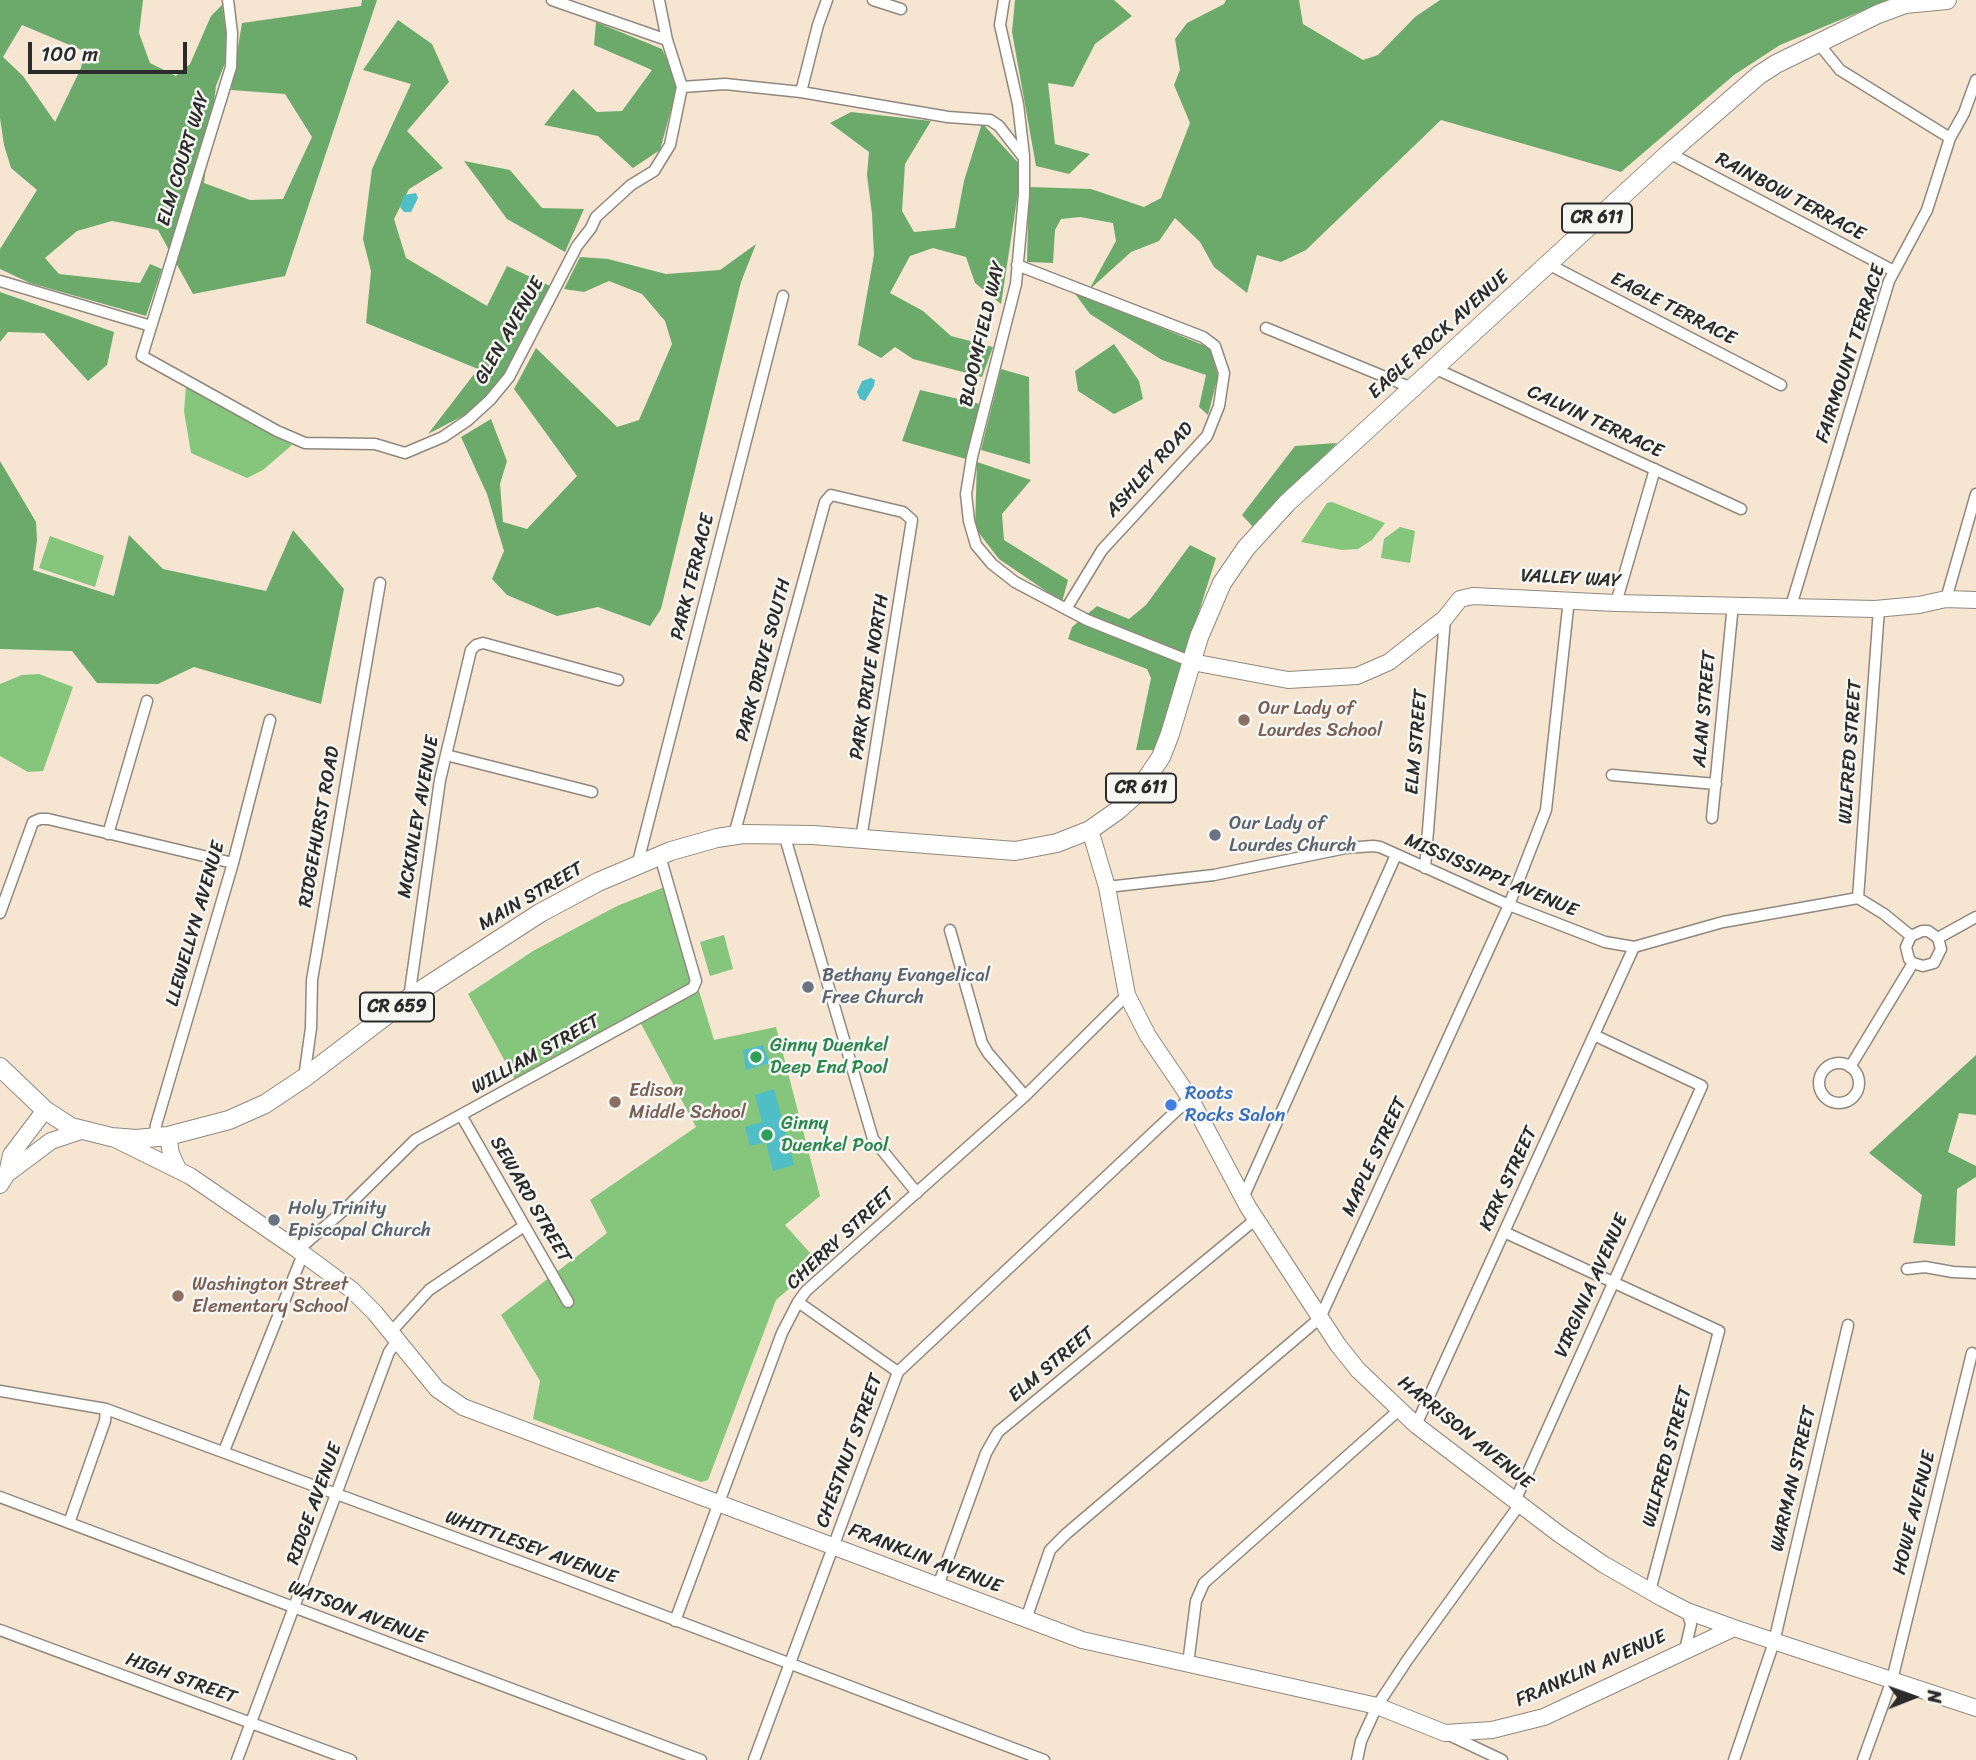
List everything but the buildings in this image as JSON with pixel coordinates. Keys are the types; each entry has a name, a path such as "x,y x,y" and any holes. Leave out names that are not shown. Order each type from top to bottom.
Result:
{"main road":[{"name":"EAGLE ROCK AVENUE","path":"1090,830 1117,811 1149,777 1170,734 1192,662 1222,583 1246,548 1287,503 1669,153 1759,75 1850,27 1905,4 1947,0"},
{"name":"MAIN STREET","path":"0,1067 45,1110 81,1131 111,1137 162,1137 207,1127 265,1104 409,998 540,913 598,882 660,856 734,835 784,834 1015,851 1057,844 1090,830"}],"street":[{"name":"ELM COURT WAY","path":"151,326 231,67 232,33 228,0"},
{"path":"552,0 667,40"},
{"name":"GLEN AVENUE","path":"151,326 142,356 277,431 305,443 375,444 405,453 443,437 468,420 490,400 509,377 577,246 592,228 596,217 631,185 654,170 670,145 682,87 667,40 659,0"},
{"path":"802,92 818,25 827,0"},
{"path":"873,0 901,9"},
{"name":"BLOOMFIELD WAY","path":"1004,0 1000,25 1018,104 1024,158 1024,195 1016,284 972,457 966,494 969,521 976,545 992,564 1016,582 1087,620 1192,662"},
{"path":"1819,44 1840,70 1950,138"},
{"name":"FAIRMOUNT TERRACE","path":"1791,606 1894,271 1927,210 1950,138 1964,113 1976,80"},
{"path":"682,87 725,84 802,92 948,117 990,120 1024,158"},
{"name":"RAINBOW TERRACE","path":"1669,153 1894,271"},
{"name":"EAGLE TERRACE","path":"1548,264 1781,385"},
{"name":"ASHLEY ROAD","path":"1017,265 1203,337 1215,346 1224,373 1219,406 1207,436 1101,550 1066,609"},
{"path":"0,281 151,326"},
{"name":"PARK TERRACE","path":"637,866 783,296"},
{"path":"1266,328 1412,388"},
{"name":"CALVIN TERRACE","path":"1434,368 1741,509"},
{"path":"1616,603 1656,469"},
{"path":"1946,599 1976,494"},
{"name":"PARK DRIVE NORTH","path":"831,495 904,512 912,520 862,839"},
{"name":"PARK DRIVE SOUTH","path":"734,835 825,502 831,495"},
{"name":"RIDGEHURST ROAD","path":"304,1077 311,1028 312,980 380,583"},
{"name":"VALLEY WAY","path":"1192,662 1289,680 1357,676 1389,662 1445,618 1460,599 1474,596 1616,603 1879,609 1946,599 1976,600"},
{"name":"MAPLE STREET","path":"1026,1619 1050,1550 1320,1318 1509,905 1546,810 1569,599"},
{"name":"ALAN STREET","path":"1712,818 1733,604"},
{"name":"WILFRED STREET","path":"1858,898 1879,609"},
{"name":"ELM STREET","path":"1424,868 1445,618"},
{"name":"MCKINLEY AVENUE","path":"409,998 440,780 471,650 483,643 618,680"},
{"path":"108,834 147,701"},
{"name":"LLEWELLYN AVENUE","path":"162,1137 156,1125 233,863 270,720"},
{"path":"446,755 592,792"},
{"path":"1612,775 1716,784"},
{"path":"0,913 33,822 48,819 233,863"},
{"path":"1090,830 1107,887"},
{"path":"784,834 873,1139 917,1193"},
{"name":"MISSISSIPPI AVENUE","path":"1107,887 1214,875 1364,846 1380,847 1509,905 1605,942 1634,947 1723,922 1858,898"},
{"path":"1243,1198 1396,855"},
{"name":"WILLIAM STREET","path":"224,1451 301,1252 415,1140 694,988 696,981 660,856"},
{"name":"HARRISON AVENUE","path":"1107,887 1127,995 1148,1036 1190,1098 1243,1198 1320,1318 1358,1370 1399,1410 1602,1563 1687,1611 1976,1708"},
{"path":"1858,898 1884,914 1911,936"},
{"path":"1938,938 1976,917"},
{"path":"950,930 982,1043 1026,1096"},
{"path":"1922,931 1938,938 1941,949 1934,963 1923,967 1913,963 1906,953 1911,936 1922,931"},
{"name":"KIRK STREET","path":"1416,1425 1634,947"},
{"path":"1850,1067 1913,963"},
{"name":"CHERRY STREET","path":"676,1621 790,1313 806,1291 1026,1096 1127,995"},
{"name":"VIRGINIA AVENUE","path":"1356,1760 1361,1741 1377,1706 1518,1502 1702,1086 1594,1035"},
{"name":"CHESTNUT STREET","path":"754,1760 898,1372 1190,1098"},
{"path":"3,1180 11,1154 45,1110"},
{"name":"SEWARD STREET","path":"461,1115 568,1302"},
{"path":"3,1180 51,1141 81,1131"},
{"name":"FRANKLIN AVENUE","path":"111,1137 178,1169 352,1290 375,1313 438,1389 463,1407 1082,1640 1377,1706 1445,1733 1492,1730 1544,1717 1734,1628"},
{"path":"162,1137 178,1169"},
{"name":"ELM STREET","path":"938,1586 986,1453 998,1432 1256,1219"},
{"name":"RIDGE AVENUE","path":"237,1760 394,1337 429,1290 524,1226"},
{"path":"1504,1232 1614,1282"},
{"path":"1907,1269 1925,1267 1976,1273"},
{"name":"WILFRED STREET","path":"1614,1282 1719,1331 1650,1591"},
{"path":"798,1302 898,1372"},
{"name":"WARMAN STREET","path":"1734,1760 1774,1642 1848,1325"},
{"name":"HOWE AVENUE","path":"1863,1760 1892,1681 1972,1353"},
{"name":"WHITTLESEY AVENUE","path":"0,1391 106,1409 559,1576 1044,1760"},
{"path":"69,1523 105,1421 106,1409"},
{"path":"1188,1664 1196,1601 1203,1583 1399,1410"},
{"name":"WATSON AVENUE","path":"0,1497 701,1760"},
{"path":"1685,1650 1691,1624 1687,1611"},
{"name":"HIGH STREET","path":"0,1630 351,1760"},
{"path":"1445,1733 1502,1760"}],"green space":[{"path":"0,0 143,0 139,33 150,63 176,76 190,64 211,16 222,5 229,53 216,86 204,183 250,200 283,199 312,137 285,94 231,90 242,23 361,6 362,0 377,0 285,276 193,294 158,230 112,221 77,231 45,258 59,274 140,283 150,264 162,269 146,316 30,283 0,269 0,249 37,190 11,168 0,118","holes":["22,25 84,51 81,68 55,122 23,76 3,57"]},
{"path":"1015,0 1114,0 1132,16 1095,44 1073,87 1048,83 1055,144 1090,154 1069,174 1036,166 1012,32"},
{"path":"1226,0 1299,0 1303,24 1363,60 1378,55 1415,17 1440,0 1888,0 1780,45 1734,75 1621,172 1441,120 1306,250 1281,262 1257,255 1247,293 1214,267 1200,242 1175,218 1159,241 1131,252 1089,290 1116,241 1113,223 1080,217 1061,219 1055,230 1053,263 1027,262 1029,187 1091,189 1144,207 1161,198 1190,123 1174,85 1180,70 1175,39 1187,23 1224,4"},
{"path":"398,20 432,44 449,82 407,131 443,168 409,189 394,219 406,258 487,306 507,266 550,286 504,379 476,409 428,434 478,369 366,323 371,271 363,239 372,169 411,84 363,70"},
{"path":"596,22 662,49 678,84 660,150 633,168 598,136 544,125 573,89 597,112 622,111 652,70 594,45"},
{"path":"851,112 931,121 905,164 902,211 914,232 955,228 964,181 982,123 1022,167 1001,304 975,283 966,257 933,248 910,256 890,293 923,311 951,336 993,347 982,377 913,359 895,347 881,358 858,345 874,255 867,175 869,152 830,123"},
{"path":"464,161 510,170 542,208 584,209 565,252 507,219"},
{"path":"756,244 741,282 661,609 650,626 598,607 557,616 507,595 492,579 504,551 487,494 461,437 491,419 507,461 500,484 503,522 527,529 577,476 514,389 536,348 617,427 639,420 672,344 665,321 642,294 609,281 584,292 564,289 580,257 608,259 666,274 720,270"},
{"path":"1073,291 1210,348 1218,376 1208,415 1199,407 1206,375 1162,360 1090,314"},
{"path":"0,292 114,332 107,365 88,381 44,333 8,332 0,342"},
{"path":"1114,344 1139,381 1143,399 1114,414 1078,391 1075,371"},
{"path":"1001,369 1029,377 1030,464 981,450"},
{"path":"186,386 292,445 263,470 247,478 191,453 184,411"},
{"path":"920,390 980,404 966,459 902,441"},
{"path":"1337,443 1254,528 1242,515 1295,446"},
{"path":"0,461 36,522 37,540 33,570 114,596 129,535 163,569 266,591 293,530 344,589 321,704 194,667 158,684 97,683 72,651 0,649"},
{"path":"977,462 1031,480 1002,514 1004,540 1068,580 1062,602 999,559 975,528"},
{"path":"1332,502 1385,523 1372,540 1358,549 1342,550 1301,542 1327,503"},
{"path":"1400,527 1415,531 1410,563 1381,558 1384,539"},
{"path":"50,536 104,556 95,587 39,568"},
{"path":"1190,545 1216,558 1155,750 1136,750 1151,678 1147,669 1068,639 1072,627 1097,606 1129,619 1146,605"},
{"path":"39,674 73,687 43,771 28,772 0,756 0,684 22,675"},
{"path":"667,886 714,1040 776,1027 820,1196 785,1225 819,1263 776,1300 708,1480 701,1482 533,1419 540,1381 501,1315 607,1233 590,1200 696,1127 639,1020 518,1085 468,994 533,951 617,906"},
{"path":"724,935 733,969 710,976 700,942"},
{"path":"1976,1055 1976,1115 1959,1113 1948,1152 1976,1166 1976,1177 1957,1189 1955,1246 1913,1243 1922,1195 1869,1153"}],"water":[{"path":"416,193 418,198 411,212 404,212 400,207 404,195"},
{"path":"871,378 875,380 874,386 865,401 860,399 857,392 862,381"},
{"name":"Ginny Duenkel Deep End Pool","path":"763,1045 770,1063 746,1070 743,1050"},
{"name":"Ginny Duenkel Pool","path":"774,1089 794,1165 773,1171 766,1142 750,1146 745,1127 762,1122 755,1095"}],"place":[{"name":"Our Lady of Lourdes School","path":"1244,720"},
{"name":"Our Lady of Lourdes Church","path":"1215,835"},
{"name":"Bethany Evangelical Free Church","path":"808,987"},
{"name":"Ginny Duenkel Deep End Pool","path":"756,1057"},
{"name":"Edison Middle School","path":"615,1102"},
{"name":"Roots Rocks Salon","path":"1171,1105"},
{"name":"Ginny Duenkel Pool","path":"767,1135"},
{"name":"Holy Trinity Episcopal Church","path":"274,1220"},
{"name":"Washington Street Elementary School","path":"178,1296"}]}
